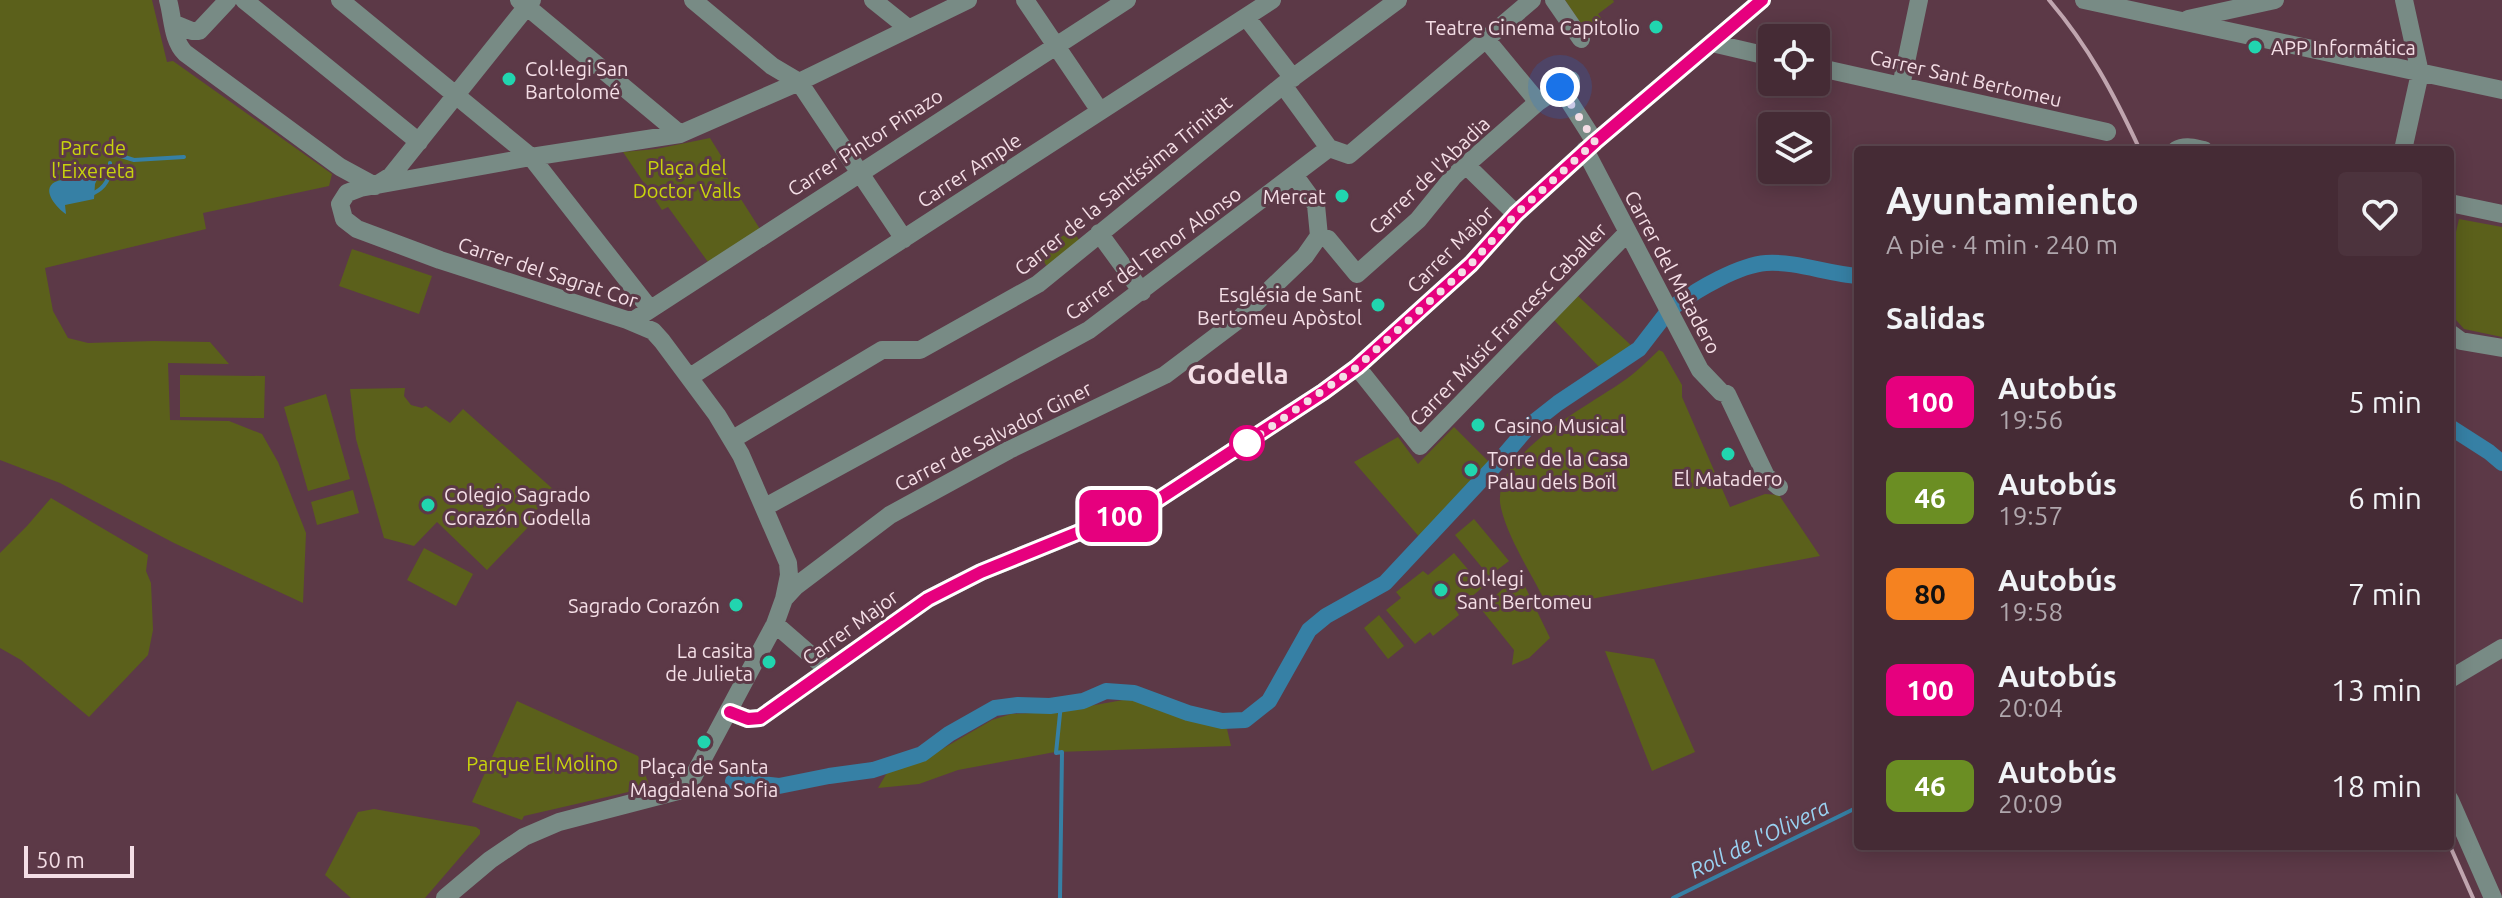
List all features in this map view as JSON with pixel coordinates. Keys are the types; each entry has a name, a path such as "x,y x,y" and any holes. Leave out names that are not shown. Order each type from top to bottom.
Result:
{"street":[{"path":"168,0 178,46 185,53 340,167 375,186 680,134 799,82 968,0"},
{"path":"175,24 199,31 228,0"},
{"path":"244,0 419,142"},
{"path":"340,0 531,157 650,309"},
{"path":"693,0 772,66 799,82 904,239"},
{"path":"873,0 908,28"},
{"path":"1025,0 1100,111"},
{"name":"Carrer Pintor Pinazo","path":"627,320 634,320 1127,0"},
{"name":"Carrer Ample","path":"690,377 1272,0"},
{"name":"Carrer de la Santíssima Trinitat","path":"733,439 882,350 920,350 1046,279 1288,81 1398,0"},
{"path":"1246,17 1329,148 1349,155 1532,0"},
{"path":"1554,0 1581,39"},
{"name":"Carrer Major","path":"730,712 748,719 760,718 928,599 981,572 1156,501 1282,421 1357,367 1471,264 1516,214 1590,146 1762,0"},
{"path":"1901,86 1919,0"},
{"path":"2084,0 2152,7 2181,21 2502,90"},
{"path":"2181,21 2275,0"},
{"path":"2404,0 2420,73 2404,146"},
{"path":"375,186 391,176 419,142 526,2 680,134"},
{"path":"1485,38 1538,102"},
{"path":"1712,43 1758,54"},
{"name":"Carrer Sant Bertomeu","path":"1830,70 2107,132"},
{"name":"Carrer de l'Abadia","path":"1319,236 1328,239 1357,274 1418,220 1466,165 1538,102 1566,84"},
{"name":"Carrer del Matadero","path":"1566,84 1628,232 1700,370 1721,392 1727,394 1766,476 1779,487"},
{"name":"Carrer del Tenor Alonso","path":"765,507 1089,330 1329,148"},
{"path":"1466,165 1516,214"},
{"path":"1295,176 1316,205 1319,236"},
{"name":"Carrer del Sagrat Cor","path":"375,186 350,190 340,204 344,219 357,229 653,331 733,439 788,563 784,599"},
{"path":"2454,204 2502,214"},
{"name":"Carrer Músic Francesc Caballer","path":"1357,367 1420,446 1628,232"},
{"path":"1099,233 1142,292"},
{"name":"Carrer de Salvador Giner","path":"730,712 775,624 784,599 810,575 890,515 1009,450 1165,375 1238,320 1305,256 1319,236"},
{"path":"2454,336 2461,341 2502,348"},
{"path":"775,624 828,670"},
{"path":"2454,677 2502,648"},
{"path":"445,898 490,860 524,837 559,822 678,791 692,779 730,712"},
{"path":"2454,809 2493,898"}],"green space":[{"name":"Parc de l'Eixereta","path":"0,0 152,0 167,62 173,61 332,174 329,186 203,213 206,229 45,268 53,311 68,338 88,343 210,342 229,364 168,363 170,420 229,421 262,434 278,462 306,533 303,603 174,543 60,483 0,460"},
{"path":"1565,0 1613,0 1598,14 1610,29 1589,36"},
{"name":"Plaça del Doctor Valls","path":"710,138 728,167 723,171 760,229 708,262 668,207 662,210 623,152"},
{"path":"2459,219 2502,227 2502,337 2464,329 2454,318 2454,241"},
{"path":"1073,231 1082,244 1050,273 1037,248"},
{"path":"352,249 432,276 419,314 339,286"},
{"path":"1578,296 1634,348 1602,370 1554,320"},
{"path":"1659,350 1682,385 1682,397 1730,507 1765,494 1779,495 1820,556 1548,607 1509,532 1501,508 1501,489 1510,470 1544,435 1627,378"},
{"path":"180,375 265,376 264,418 180,417"},
{"path":"405,388 404,396 411,405 426,406 450,423 463,409 554,490 531,516 535,520 487,570 437,522 414,546 384,538 356,439 350,389"},
{"path":"326,394 350,479 308,491 284,407"},
{"path":"1454,427 1489,462 1422,540 1354,462 1398,437 1418,464"},
{"path":"353,490 359,513 317,525 311,502"},
{"path":"51,498 148,555 146,571 151,583 153,630 148,655 89,717 21,660 0,648 0,553"},
{"path":"1474,519 1509,561 1489,576 1455,535"},
{"path":"424,548 473,574 456,606 407,580"},
{"path":"1454,553 1483,587 1456,610 1459,615 1433,636 1430,632 1415,644 1386,610 1401,598 1396,592 1423,571 1428,575"},
{"path":"1519,574 1550,638 1529,658 1512,665 1514,650 1481,609"},
{"path":"1379,615 1404,646 1388,659 1364,628"},
{"path":"1605,651 1654,659 1695,752 1652,771"},
{"path":"1123,700 1145,703 1227,729 1231,746 1057,752 1061,711"},
{"name":"Parque El Molino","path":"517,701 638,756 650,787 524,816 522,820 472,802"},
{"path":"1059,712 1055,752 958,770 919,784 878,788 888,771 925,759 992,720 1011,714"},
{"path":"374,809 476,827 480,834 425,898 351,898 325,875 358,812"}],"water":[{"path":"91,165 100,173 94,199 65,205 66,214 52,199 51,185"}],"waterway":[{"path":"118,155 134,160 184,157"},
{"path":"94,193 107,181 110,163"},
{"path":"1676,305 1731,273 1766,263 1854,275"},
{"path":"733,781 779,786 873,770 922,754 949,734 995,708 1083,701 1106,691 1134,693 1188,713 1222,721 1245,720 1269,701 1309,630 1326,616 1385,583 1530,425 1639,349 1666,314"},
{"path":"2454,430 2502,463"},
{"path":"1060,898 1062,752 1056,753 1061,704"},
{"name":"Roll de l'Olivera","path":"1673,898 1854,809"}],"railway":[{"path":"2049,0 2100,72 2138,146"},
{"path":"2452,850 2473,898"}],"bus line":[{"name":"100","path":"730,712 748,719 760,718 928,599 981,572 1156,501 1282,421 1357,367 1471,264 1516,214 1595,142 1762,0"}],"place":[{"name":"Teatre Cinema Capitolio","path":"1656,27"},
{"name":"APP Informática","path":"2255,47"},
{"name":"Col·legi San Bartolomé","path":"509,79"},
{"name":"Mercat","path":"1342,196"},
{"name":"Església de Sant Bertomeu Apòstol","path":"1378,305"},
{"name":"Casino Musical","path":"1478,425"},
{"name":"El Matadero","path":"1728,454"},
{"name":"Torre de la Casa Palau dels Boïl","path":"1471,470"},
{"name":"Colegio Sagrado Corazón Godella","path":"428,505"},
{"name":"Col·legi Sant Bertomeu","path":"1441,590"},
{"name":"Sagrado Corazón","path":"736,605"},
{"name":"La casita de Julieta","path":"769,662"},
{"name":"Plaça de Santa Magdalena Sofia","path":"704,742"}],"district":[{"name":"Godella","path":"1238,373"}],"route":[{"path":"1247,443 1242,447 1357,367 1471,264 1516,214 1595,142 1560,87"}]}
